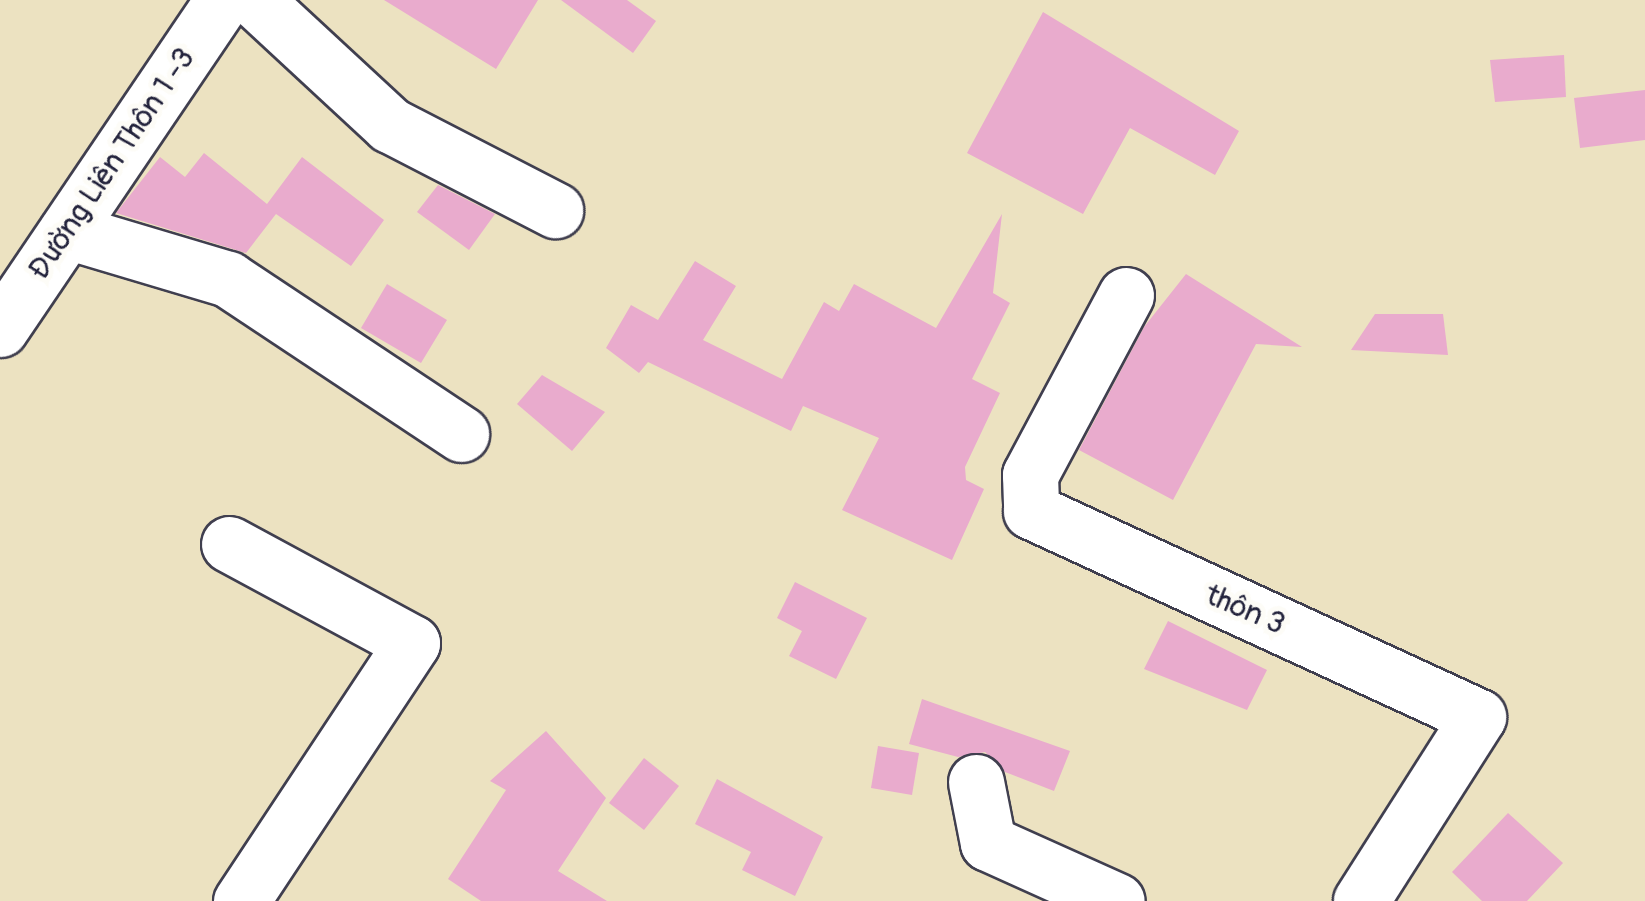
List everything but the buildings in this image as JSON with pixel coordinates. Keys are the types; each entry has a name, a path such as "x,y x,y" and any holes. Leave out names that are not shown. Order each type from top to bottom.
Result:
{"lane":[{"name":"Đường Liên Thôn 1 -3","path":"0,328 223,0"},
{"path":"254,0 390,125 555,210"},
{"path":"67,231 228,279 461,434"},
{"name":"thôn 3","path":"1126,295 1030,475 1031,510 1478,717 1361,901"},
{"path":"229,544 412,643 241,901"},
{"path":"976,782 988,843 1117,901"}]}
